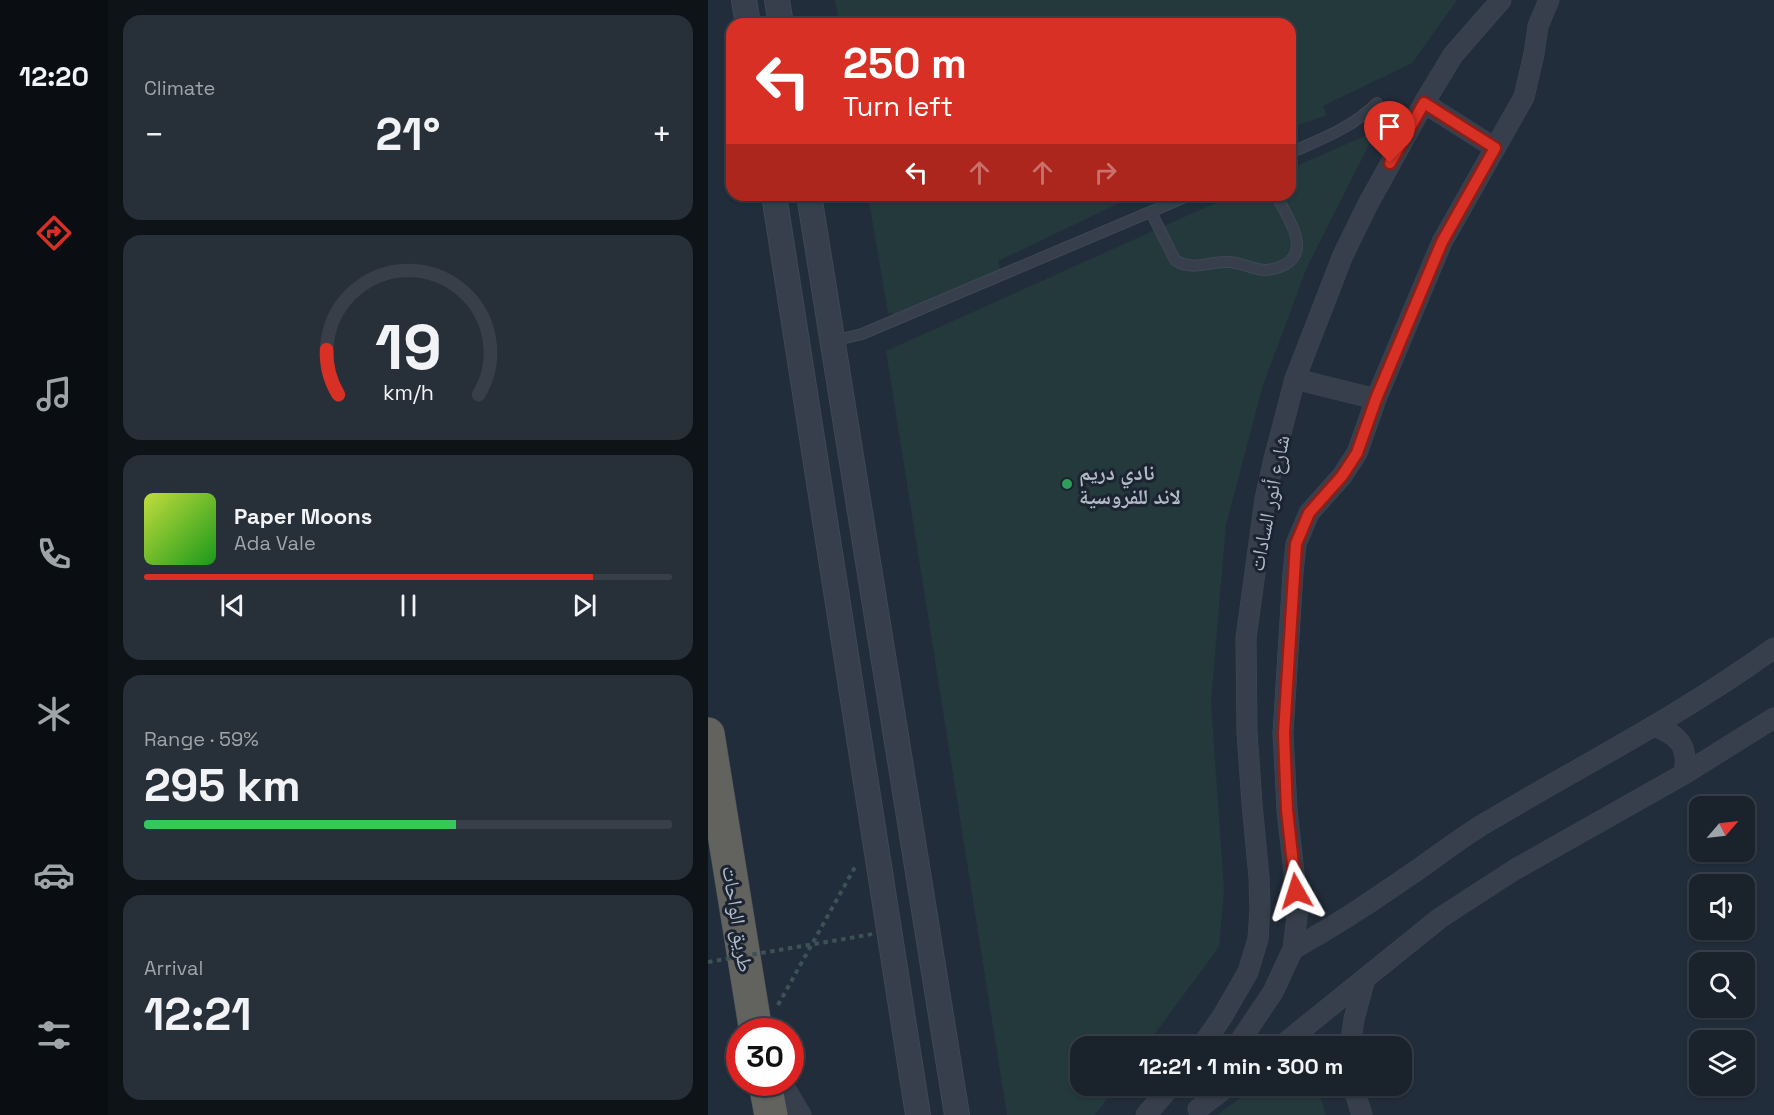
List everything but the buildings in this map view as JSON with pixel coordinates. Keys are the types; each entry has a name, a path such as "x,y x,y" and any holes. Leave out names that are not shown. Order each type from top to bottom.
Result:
{"highway":[{"name":"طريق الواحات","path":"708,734 764,1018"},
{"path":"767,1096 771,1115"}],"street":[{"path":"744,0 747,18"},
{"path":"777,0 780,18"},
{"name":"شارع أنور السادات","path":"1209,1036 1248,972 1258,939 1260,888 1247,732 1246,638 1265,500 1296,379 1343,255 1368,204 1453,54 1501,0"},
{"name":"شارع أنور السادات","path":"1243,1036 1273,992 1293,949 1298,909 1287,810 1284,733 1296,544 1309,513 1342,476 1357,453 1376,399 1442,242 1524,97 1538,26 1549,0"},
{"path":"1424,103 1495,148"},
{"path":"775,201 918,1115"},
{"path":"810,201 957,1115"},
{"path":"1296,379 1376,399"},
{"path":"1293,949 1372,901 1484,823 1654,726 1750,666 1774,648"},
{"path":"1294,1036 1440,918 1514,870 1684,774 1774,718"},
{"path":"1654,726 1669,732 1682,746 1685,755 1684,774"},
{"path":"1352,1036 1365,978"},
{"path":"790,1096 801,1115"},
{"path":"1146,1115 1162,1096"},
{"path":"1195,1112 1205,1096"},
{"path":"1195,1112 1215,1096"},
{"path":"1356,1096 1362,1115"}],"lane":[{"path":"1296,150 1351,125 1377,103"},
{"path":"832,341 862,334 1176,201"},
{"path":"1151,212 1175,260 1180,264 1193,267 1219,261 1270,270 1289,262 1298,244 1279,201"}],"path":[{"path":"767,1018 855,867"},
{"path":"708,962 873,934"}],"green space":[{"path":"835,0 1457,0 1412,63 1323,106 1327,115 1296,126 1296,18 838,18"},
{"path":"1376,131 1307,267 1263,385 1226,525 1211,701 1224,891 1219,947 1153,1036 1070,1036 1070,1096 1109,1096 1095,1115 1007,1115 886,351 1220,201 1296,201 1296,166"},
{"path":"869,201 1123,201 998,261 1003,277 895,327 892,312 888,314"},
{"path":"1243,1096 1320,1096 1326,1115 1217,1115"}],"place":[{"name":"نادي دريم لاند للفروسية","path":"1067,484"}],"route":[{"path":"1296,891 1287,810 1284,733 1296,544 1309,513 1342,476 1357,453 1376,399 1442,242 1495,148 1424,103 1390,163"}]}
